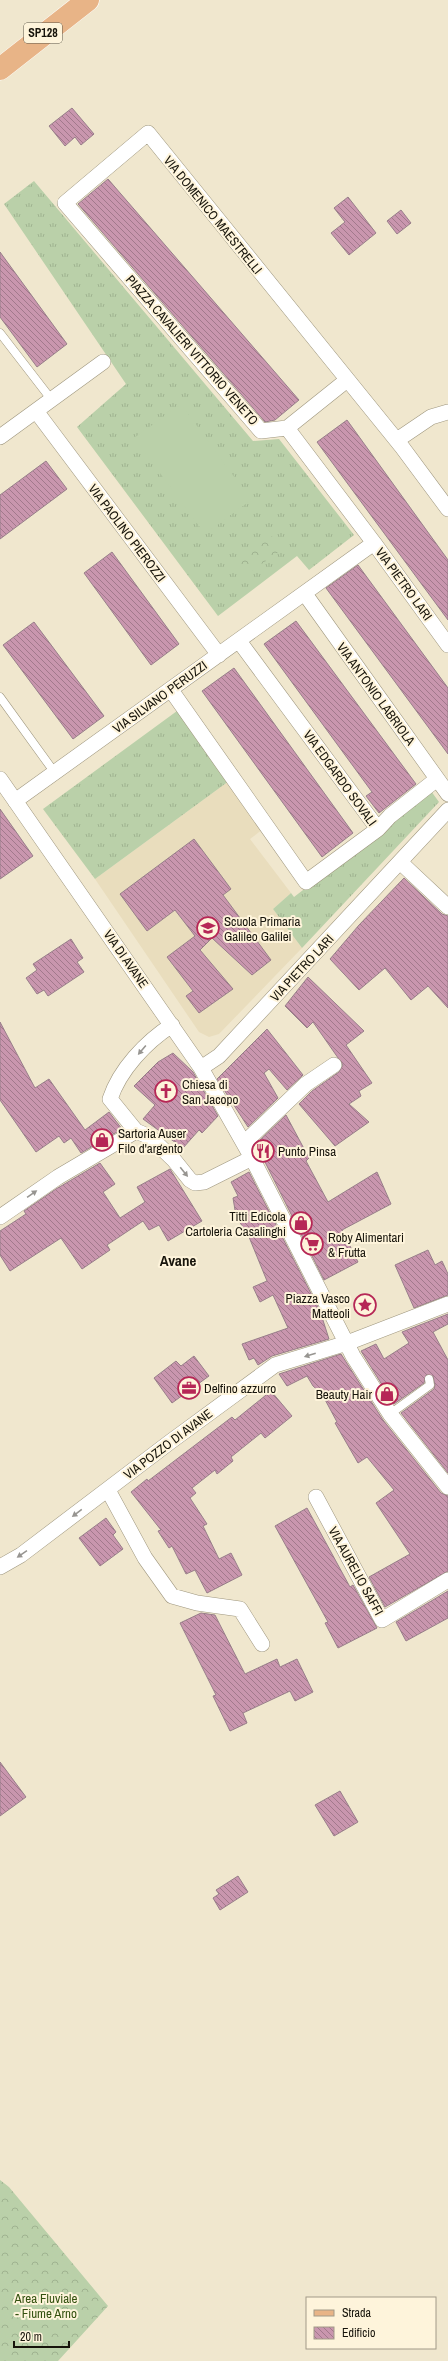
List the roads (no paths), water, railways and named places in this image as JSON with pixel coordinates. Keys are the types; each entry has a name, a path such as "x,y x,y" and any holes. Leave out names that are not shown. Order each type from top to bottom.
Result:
{"main road":[{"name":"SP128","path":"0,69 88,0"}],"street":[{"name":"VIA DOMENICO MAESTRELLI","path":"65,203 148,134 397,440 448,510"},
{"name":"PIAZZA CAVALIERI VITTORIO VENETO","path":"65,203 261,431 287,428"},
{"path":"0,437 103,362"},
{"path":"305,594 374,543 287,428 347,380"},
{"name":"VIA PAOLINO PIEROZZI","path":"36,411 219,655"},
{"path":"397,440 431,417 448,412"},
{"name":"VIA PIETRO LARI","path":"374,543 448,645"},
{"name":"VIA SILVANO PERUZZI","path":"15,801 305,594"},
{"name":"VIA ANTONIO LABRIOLA","path":"305,594 448,794"},
{"name":"VIA EDGARDO SOVALI","path":"171,690 306,882 378,829 239,641"},
{"name":"VIA DI AVANE","path":"0,779 201,1068 252,1158 347,1343 390,1414 448,1487"},
{"path":"378,829 390,816 437,779"},
{"name":"VIA PIETRO LARI","path":"201,1068 219,1056 448,810"},
{"path":"400,862 448,907"},
{"path":"172,1025 153,1037 114,1086 110,1099 136,1131 150,1137 174,1160 190,1180 195,1183 204,1182 252,1158"},
{"path":"244,1143 306,1084 334,1065"},
{"path":"0,1217 58,1177 136,1131"},
{"name":"VIA POZZO DI AVANE","path":"0,1567 22,1555 170,1442 275,1365 347,1343 448,1304"},
{"path":"108,1490 149,1563 172,1596 197,1603 240,1609 262,1644"},
{"name":"VIA AURELIO SAFFI","path":"316,1498 382,1620 448,1580"}],"lane":[{"path":"0,333 51,400"},
{"path":"0,697 55,772"},
{"path":"390,1414 430,1385 429,1379"}],"place":[{"name":"Scuola Primaria Galileo Galilei","path":"208,928"},
{"name":"Chiesa di San Jacopo","path":"166,1091"},
{"name":"Sartoria Auser Filo d'argento","path":"102,1140"},
{"name":"Punto Pinsa","path":"263,1151"},
{"name":"Titti Edicola Cartoleria Casalinghi","path":"301,1223"},
{"name":"Roby Alimentari & Frutta","path":"312,1244"},
{"name":"Piazza Vasco Matteoli","path":"365,1305"},
{"name":"Delfino azzurro","path":"189,1388"},
{"name":"Beauty Hair","path":"387,1394"}],"district":[{"name":"Avane","path":"178,1260"}],"park label":[{"name":"Area Fluviale - Fiume Arno","path":"46,2306"}]}
